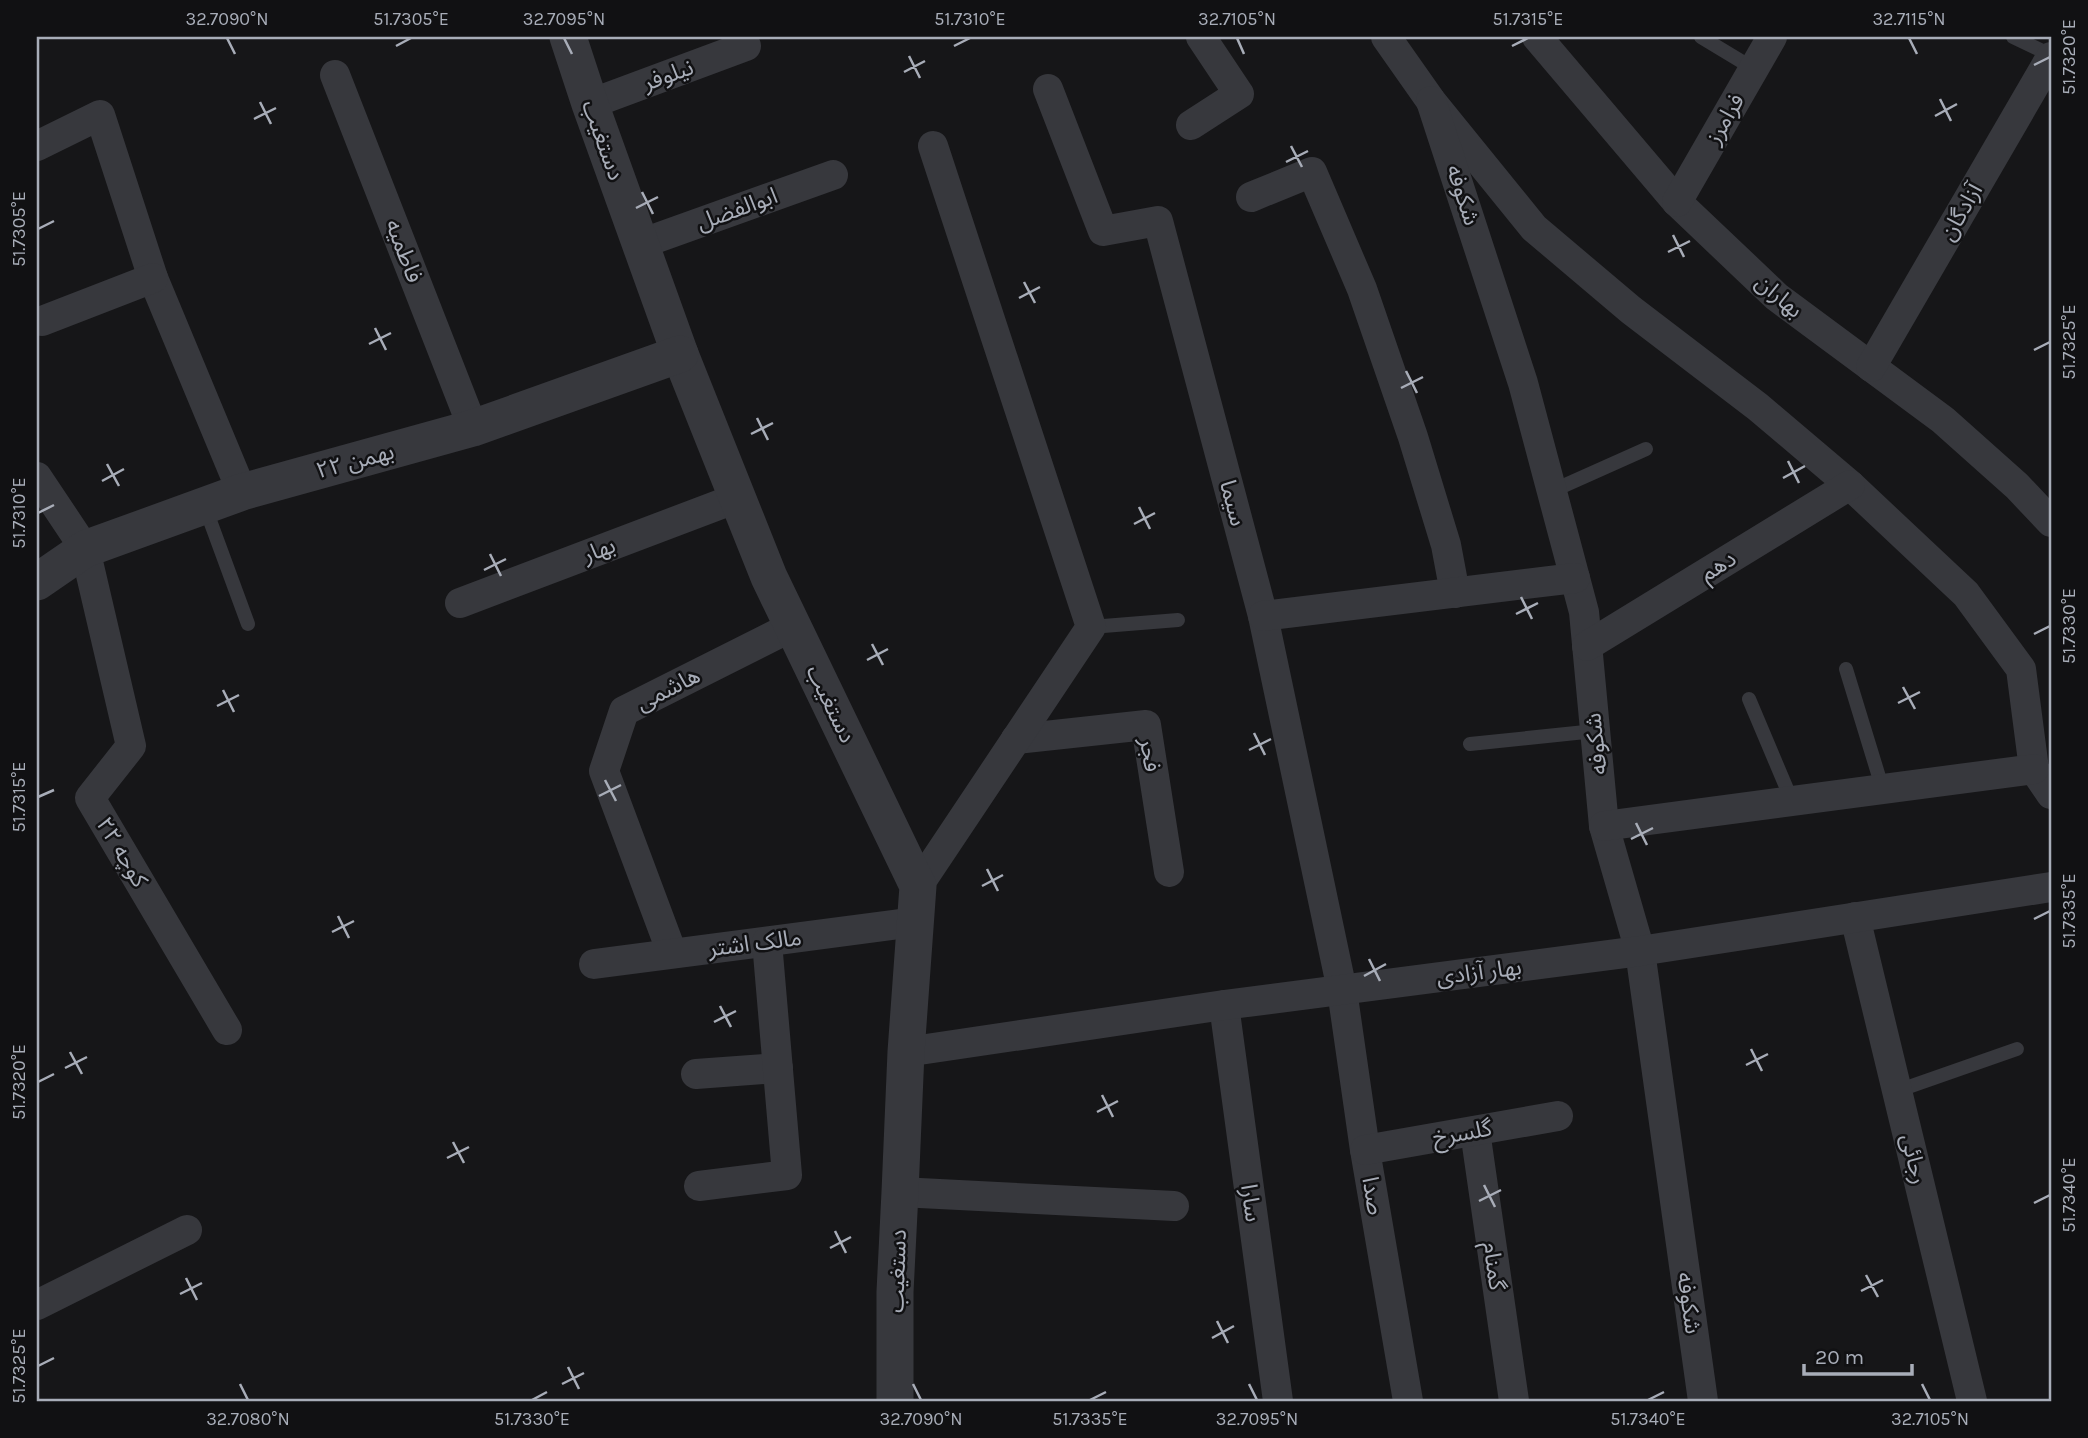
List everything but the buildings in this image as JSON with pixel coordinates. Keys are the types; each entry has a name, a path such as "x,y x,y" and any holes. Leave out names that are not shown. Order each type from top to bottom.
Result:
{"street":[{"name":"دستغیب","path":"568,37 680,354 737,498 769,577 917,904 906,1052 895,1292 895,1401"},
{"path":"1386,37 1431,101 1534,228 1631,310 1758,407 1850,485 1966,594 2021,668 2034,769 2051,794"},
{"name":"بهاران","path":"1537,37 1677,202 1777,297 1943,420 2017,486 2051,522"},
{"name":"فرامرز","path":"1677,202 1772,37"},
{"path":"1191,125 1240,94 1205,38"},
{"name":"نیلوفر","path":"590,104 746,46"},
{"name":"آزادگان","path":"1871,367 2051,56"},
{"name":"فاطمیه","path":"335,75 473,428"},
{"name":"سیما","path":"1048,89 1103,231 1158,220 1263,616 1342,990"},
{"name":"شکوفه","path":"1431,101 1523,383 1584,611 1604,826 1640,951 1703,1401"},
{"path":"37,146 100,114 153,278 242,492"},
{"path":"917,904 1016,739 1091,627 933,146"},
{"path":"1251,197 1312,172 1362,289 1413,437 1446,545 1455,593"},
{"name":"ابوالفضل","path":"640,244 833,174"},
{"path":"41,321 153,278"},
{"name":"۲۲ بهمن","path":"37,582 85,549 242,492 473,428 680,354"},
{"path":"37,477 85,549"},
{"name":"دهم","path":"1587,646 1850,485"},
{"name":"بهار","path":"460,603 737,498"},
{"name":"کوچه ۲۲","path":"85,549 131,746 90,798 227,1030"},
{"path":"1263,616 1575,578"},
{"name":"هاشمی","path":"673,954 604,771 624,711 793,626"},
{"name":"فجر","path":"1016,739 1146,725 1169,872"},
{"path":"1604,826 2034,769"},
{"name":"بهار آزادی","path":"906,1052 1224,1005 1640,951 2051,887"},
{"name":"مالک اشتر","path":"594,964 767,942 917,904"},
{"name":"رجائی","path":"1855,918 1972,1401"},
{"path":"699,1186 787,1175 767,942"},
{"name":"صدا","path":"1342,990 1408,1401"},
{"name":"سارا","path":"1224,1005 1278,1401"},
{"path":"696,1074 778,1068"},
{"name":"گلسرخ","path":"1366,1150 1558,1116"},
{"name":"گمنام","path":"1475,1131 1514,1401"},
{"path":"900,1192 1174,1206"},
{"path":"37,1305 187,1230"}],"lane":[{"path":"1701,37 1754,69"},
{"path":"2013,37 2051,56"},
{"path":"1552,491 1646,449"},
{"path":"204,506 248,624"},
{"path":"1091,627 1178,620"},
{"path":"1846,669 1883,790"},
{"path":"1749,699 1791,802"},
{"path":"1470,744 1595,731"},
{"path":"1897,1091 2017,1049"}]}
